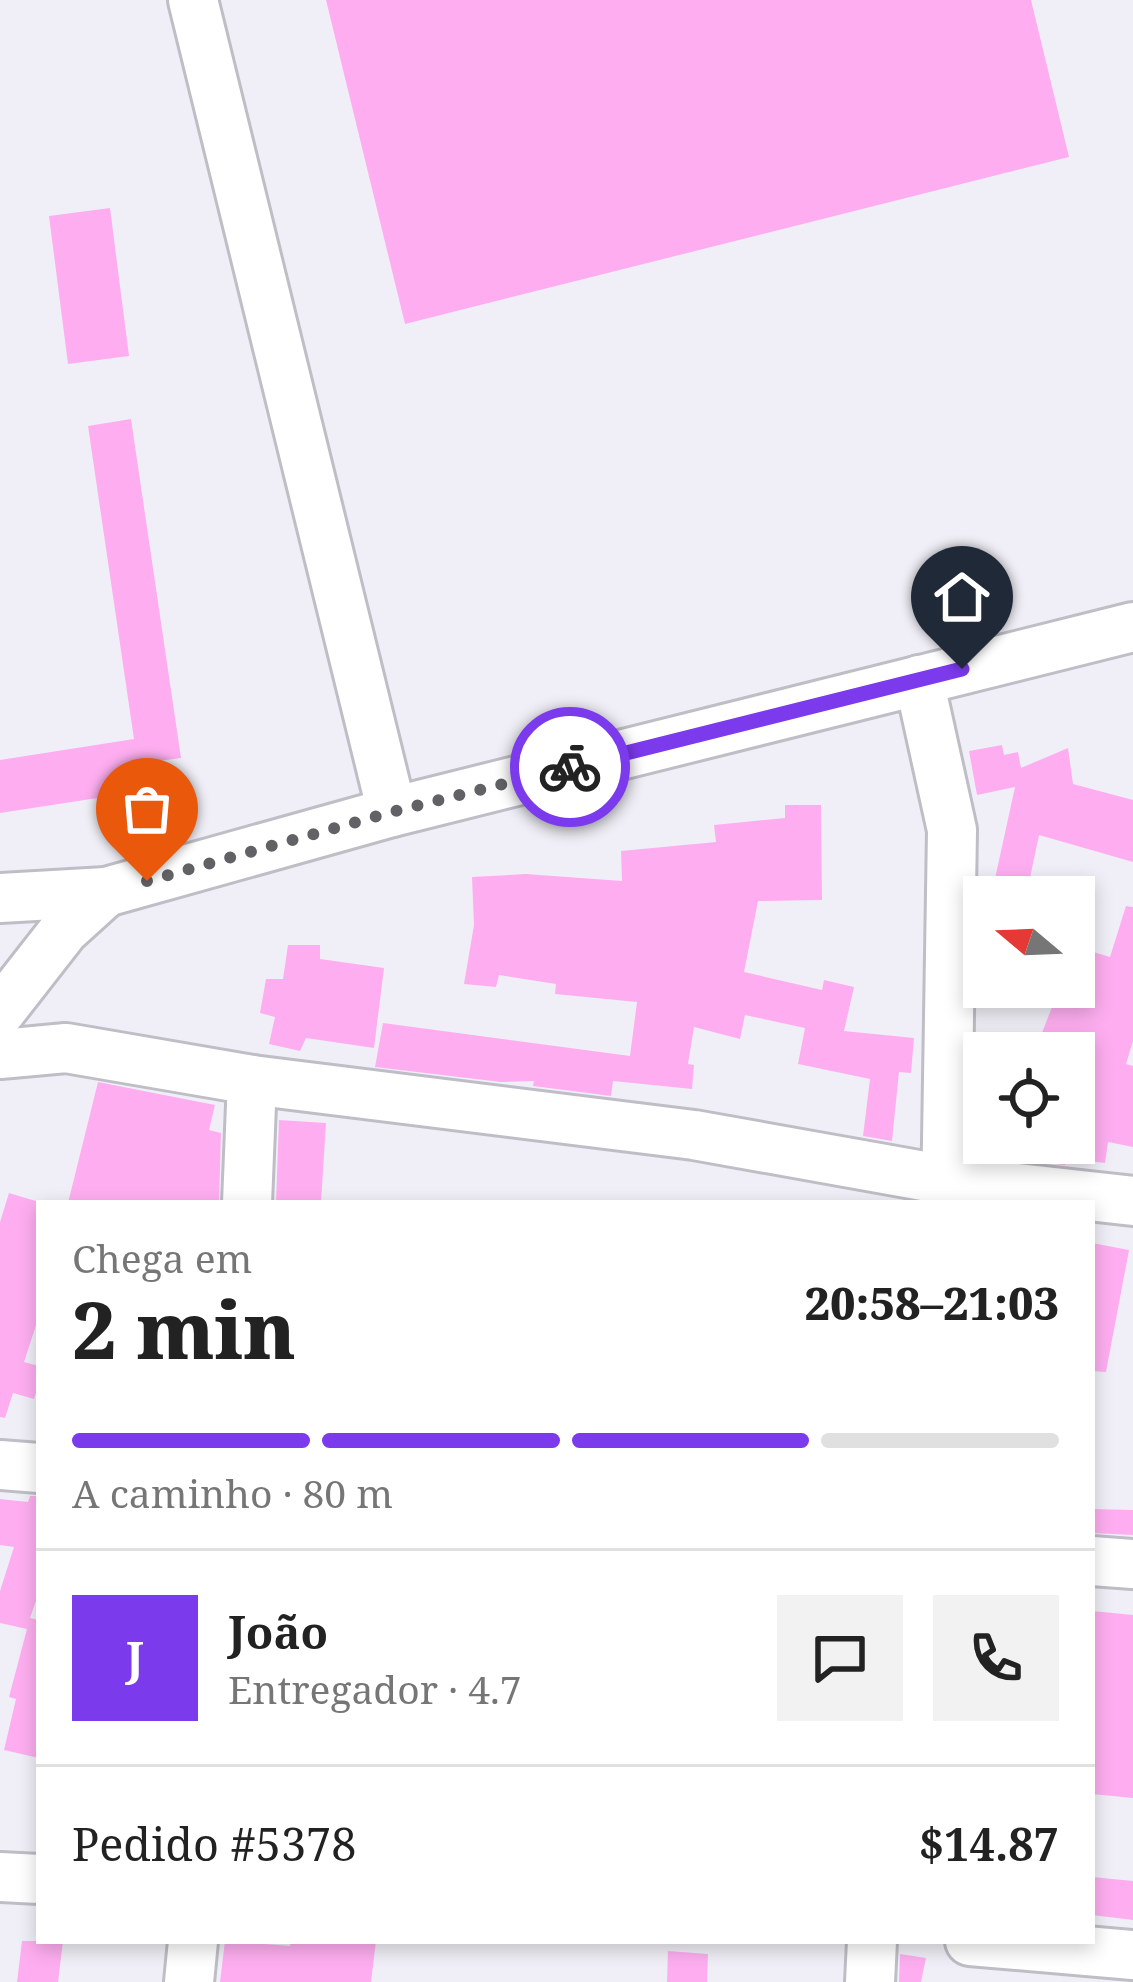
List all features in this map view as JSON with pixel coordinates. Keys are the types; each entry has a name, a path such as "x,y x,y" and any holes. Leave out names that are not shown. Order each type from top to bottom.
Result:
{"street":[{"path":"193,0 392,812"},
{"path":"0,898 106,892 392,812 1133,627"},
{"path":"919,680 952,830 946,1191"},
{"path":"0,1012 64,930 106,892"},
{"path":"0,1054 66,1048 252,1080 694,1135 946,1191 1133,1201"},
{"path":"247,1200 252,1080"},
{"path":"0,1465 36,1468"},
{"path":"1095,1561 1133,1564"},
{"path":"0,1877 36,1879"},
{"path":"189,1982 193,1944"},
{"path":"870,1982 872,1944"},
{"path":"1005,1944 1133,1955"}],"building":[{"path":"326,0 1031,0 1069,157 405,324"},
{"path":"110,208 129,356 68,364 49,216"},
{"path":"131,419 181,758 151,762 156,789 0,813 0,760 134,739 88,426"},
{"path":"1002,745 1004,755 1018,752 1021,768 1068,748 1073,784 1133,800 1133,862 1039,835 1030,876 996,876 1015,787 977,795 969,751"},
{"path":"785,805 821,805 822,900 758,901 744,972 822,990 824,980 854,987 844,1031 914,1038 911,1073 899,1072 892,1141 863,1136 870,1079 798,1064 805,1028 745,1015 740,1039 694,1027 688,1064 694,1065 692,1089 613,1081 611,1096 533,1086 534,1081 501,1082 375,1067 383,1023 630,1056 637,1002 555,994 556,984 499,975 496,987 464,984 474,925 472,877 526,874 622,881 621,851 716,842 714,825 785,818"},
{"path":"1126,906 1133,907 1133,1041 1126,1064 1133,1066 1133,1147 1108,1142 1105,1163 1095,1162 1095,1032 1042,1032 1052,1008 1095,1008 1095,952 1110,957"},
{"path":"288,945 320,945 320,959 384,968 374,1048 306,1038 300,1051 269,1044 275,1017 260,1013 266,979 283,979"},
{"path":"98,1082 215,1105 209,1130 221,1133 219,1200 69,1200"},
{"path":"279,1120 326,1123 321,1200 276,1200"},
{"path":"9,1193 36,1201 36,1325 24,1362 36,1365 36,1393 34,1399 13,1393 5,1418 0,1417 0,1222"},
{"path":"1095,1244 1129,1250 1106,1372 1095,1371"},
{"path":"36,1496 36,1601 30,1618 36,1619 36,1757 4,1750 16,1699 9,1697 27,1629 0,1623 0,1591 14,1547 0,1545 0,1499 28,1502"},
{"path":"1095,1509 1133,1510 1133,1535 1095,1533"},
{"path":"1095,1611 1133,1615 1133,1798 1095,1794"},
{"path":"1095,1877 1133,1881 1133,1920 1095,1915"},
{"path":"22,1941 63,1944 58,1982 17,1982"},
{"path":"225,1944 376,1944 371,1982 220,1982"},
{"path":"668,1951 708,1954 707,1982 667,1982"},
{"path":"900,1954 926,1958 921,1982 899,1982"}],"way so far":[{"path":"147,881 570,767"}],"route":[{"path":"570,767 962,669"}]}
